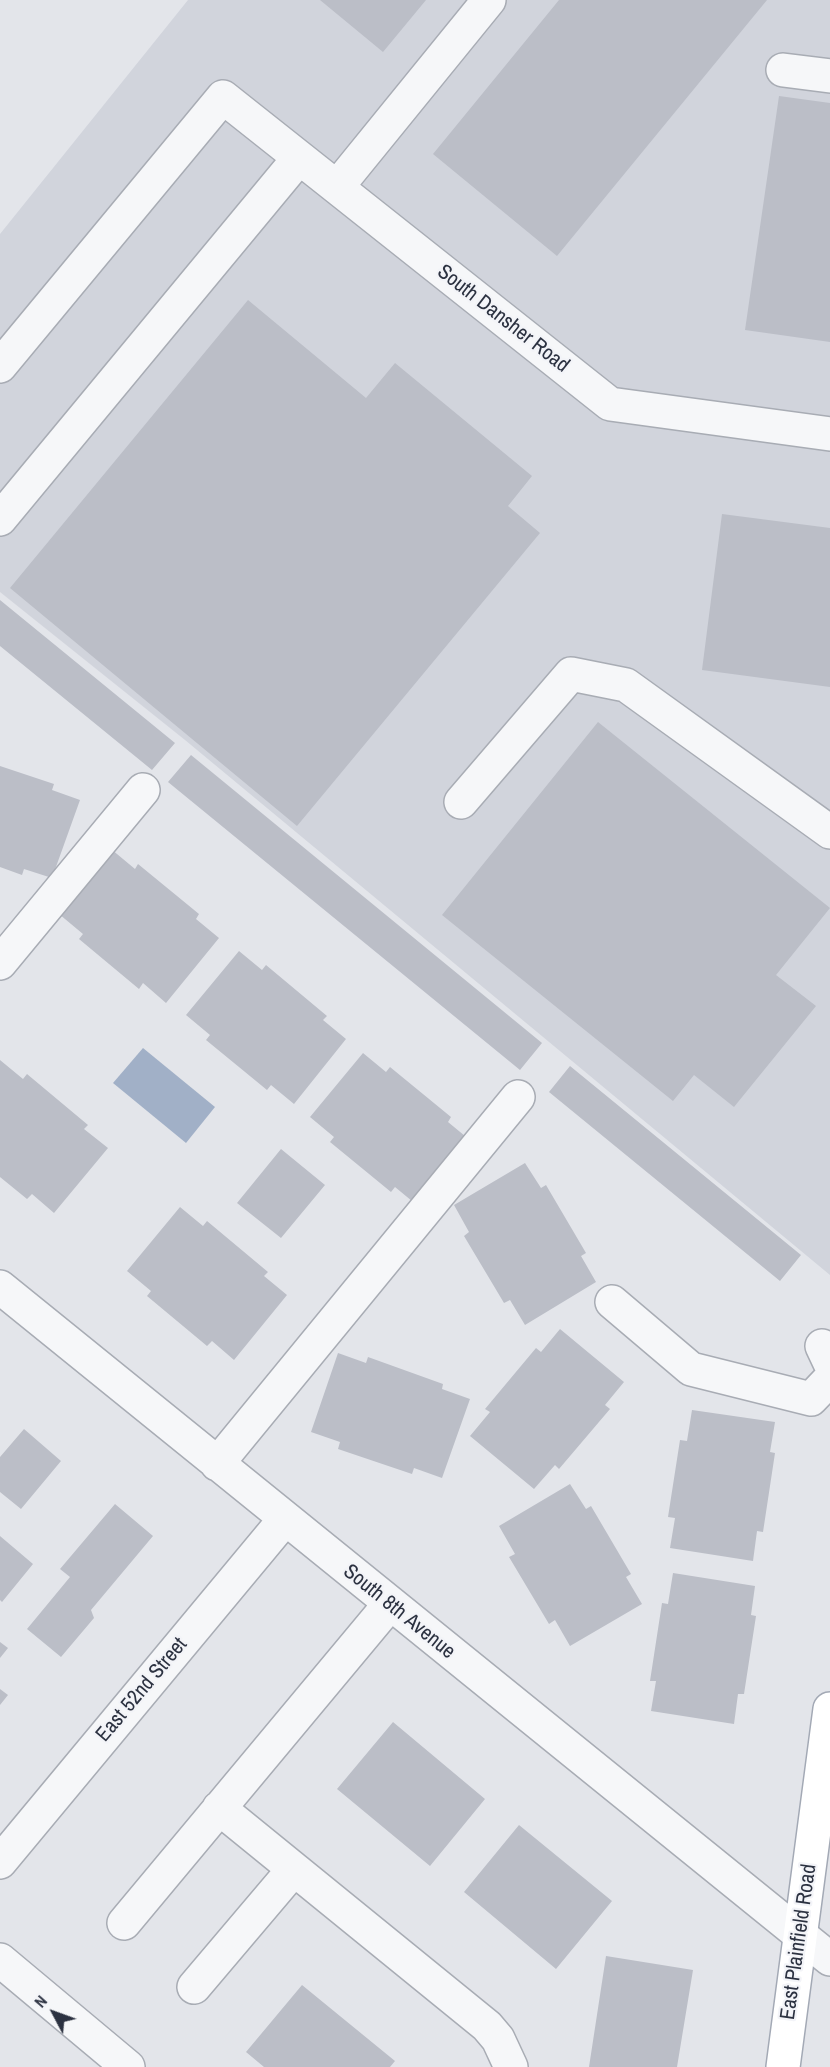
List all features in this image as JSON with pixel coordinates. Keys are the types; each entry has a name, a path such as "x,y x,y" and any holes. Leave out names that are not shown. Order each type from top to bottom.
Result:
{"main road":[{"name":"East Plainfield Road","path":"783,2067 800,1934 826,1777 830,1709"}],"street":[{"path":"337,187 489,0"},
{"path":"783,70 830,76"},
{"name":"South Dansher Road","path":"0,366 223,97 610,404 830,434"},
{"path":"0,519 299,158"},
{"path":"461,802 571,674 626,685 830,832"},
{"path":"0,963 143,790"},
{"path":"217,1464 518,1097"},
{"name":"South 8th Avenue","path":"0,1287 389,1605 830,1959"},
{"path":"612,1302 691,1370 811,1399 830,1379"},
{"name":"East 52nd Street","path":"0,1862 285,1519"},
{"path":"124,1923 389,1605"},
{"path":"219,1808 487,2026 498,2039 511,2067"},
{"path":"195,1988 294,1869"},
{"path":"0,1960 128,2067"}],"shaded area":[{"path":"188,0 830,0 830,1275 185,740 0,592 0,234"}],"water":[{"path":"143,1048 215,1107 186,1143 113,1083"}],"building":[{"path":"320,0 426,0 383,52"},
{"path":"559,0 767,0 557,256 433,154"},
{"path":"779,96 830,103 830,342 745,330"},
{"path":"248,300 366,398 395,363 532,476 508,506 540,533 297,826 10,588"},
{"path":"722,514 830,528 830,687 702,670"},
{"path":"0,600 175,743 152,770 0,646"},
{"path":"598,722 830,908 776,975 816,1006 734,1107 694,1075 673,1101 442,915"},
{"path":"191,755 542,1043 520,1070 168,782"},
{"path":"0,766 54,784 52,790 80,800 52,878 24,869 22,875 0,867"},
{"path":"111,849 135,869 138,864 199,914 196,919 219,938 166,1003 143,983 139,989 79,939 83,934 59,914"},
{"path":"239,951 262,970 266,965 327,1016 323,1020 346,1039 294,1104 271,1085 267,1090 206,1040 210,1035 186,1015"},
{"path":"363,1053 386,1072 390,1067 451,1117 448,1122 471,1141 418,1206 395,1187 391,1192 330,1142 334,1137 310,1117"},
{"path":"0,1060 23,1079 27,1074 88,1125 84,1129 108,1148 54,1213 32,1194 27,1199 0,1177"},
{"path":"570,1066 801,1255 780,1281 549,1092"},
{"path":"281,1149 325,1185 281,1238 237,1203"},
{"path":"525,1163 541,1188 546,1185 586,1253 581,1256 596,1282 525,1325 510,1300 504,1303 464,1236 469,1232 454,1205"},
{"path":"180,1207 203,1226 207,1221 268,1272 264,1276 287,1295 234,1360 212,1341 207,1346 147,1296 151,1291 127,1271"},
{"path":"560,1329 624,1382 605,1405 610,1409 559,1469 555,1465 534,1489 470,1436 490,1412 485,1409 536,1348 541,1352"},
{"path":"338,1353 366,1363 368,1357 443,1384 442,1389 470,1399 442,1478 414,1468 412,1474 338,1449 340,1442 311,1432"},
{"path":"692,1410 775,1422 770,1452 775,1453 763,1532 757,1531 753,1561 670,1548 675,1518 668,1517 680,1440 687,1441"},
{"path":"24,1429 61,1461 21,1509 0,1492 0,1457"},
{"path":"570,1484 586,1509 591,1506 631,1574 626,1577 642,1604 570,1646 555,1620 549,1624 509,1557 515,1554 499,1526"},
{"path":"115,1504 153,1536 91,1610 94,1618 61,1657 27,1629 70,1577 60,1569"},
{"path":"0,1536 33,1564 2,1602 0,1600"},
{"path":"673,1573 755,1586 751,1615 756,1616 744,1694 738,1694 734,1724 651,1711 656,1681 650,1681 662,1603 668,1604"},
{"path":"0,1642 8,1648 0,1658"},
{"path":"0,1689 8,1695 0,1705"},
{"path":"393,1722 485,1799 430,1866 337,1789"},
{"path":"519,1825 612,1901 556,1969 464,1892"},
{"path":"606,1956 693,1970 677,2067 589,2067"},
{"path":"302,1985 395,2061 390,2067 264,2067 246,2052"}]}
